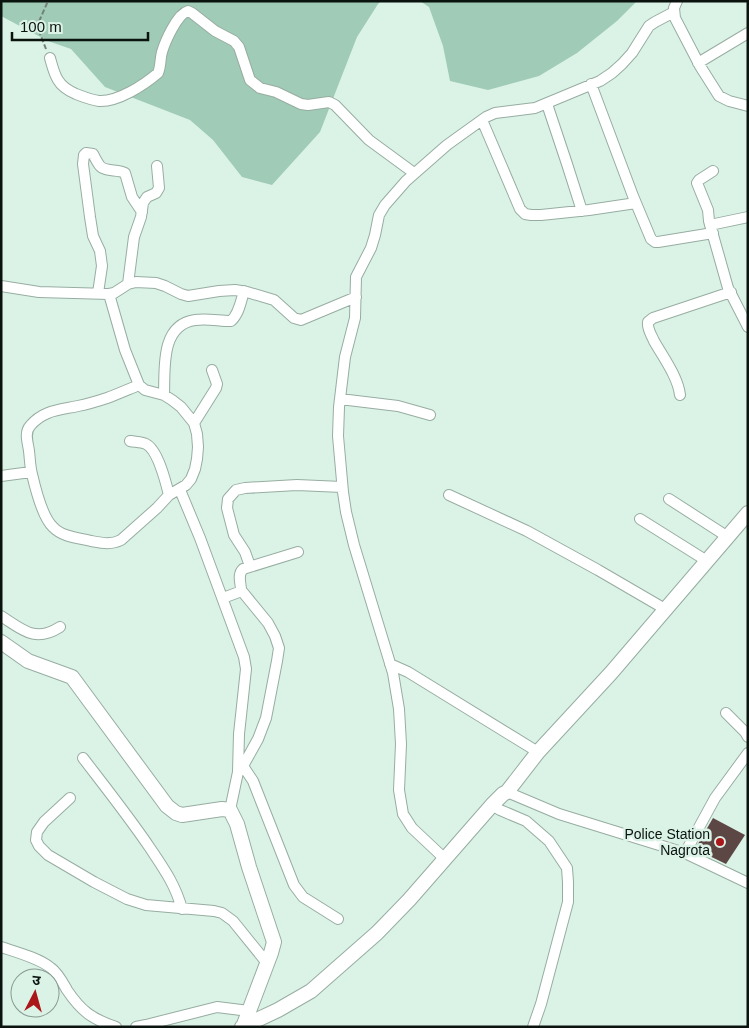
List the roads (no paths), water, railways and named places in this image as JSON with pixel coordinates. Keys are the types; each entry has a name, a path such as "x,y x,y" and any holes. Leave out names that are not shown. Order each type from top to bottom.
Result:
{"main road":[{"path":"242,1027 278,1010 311,991 377,933 445,860 492,805 507,792 538,752 611,673 748,514"},
{"path":"1,642 28,660 72,678 167,806 176,813 182,815 222,809 230,810 237,824 274,942 242,1027"}],"street":[{"path":"676,1 674,12 677,23 719,96 748,106"},
{"path":"50,58 58,80 69,91 98,101 116,98 137,88 158,73 161,56 168,37 182,14 188,11 192,12 215,31 234,40 241,53 250,80 255,85 276,92 300,104 308,105 329,102 335,105 369,140 414,174"},
{"path":"445,860 412,828 404,814 399,790 399,709 393,673 354,545 342,487 338,436 340,399 345,357 355,318 356,277 371,248 385,205 406,181 447,145 495,113 523,111 547,104 612,73 632,53 649,26 674,12"},
{"path":"698,62 748,33"},
{"path":"591,84 636,203 654,242 712,229 748,217"},
{"path":"547,104 582,211"},
{"path":"482,120 520,209 524,214 541,215 582,211 636,203"},
{"path":"139,385 108,398 80,406 51,411 28,428 27,438 31,472 44,514 58,532 76,538 105,543 121,540 169,495 186,485 191,479 198,460 197,434 194,423 181,407 172,400 145,390 139,385 104,294 100,251 93,236 83,164 86,153 93,154 102,168 120,170 125,173 132,197 142,212"},
{"path":"128,284 134,237 145,200 158,191 157,166"},
{"path":"713,171 699,180 698,183 708,210 708,217 730,292 748,327"},
{"path":"1,286 39,292 104,294 114,293 128,284 136,282 156,283 188,296 219,291 244,291 274,300 298,320 356,297"},
{"path":"164,396 166,347 177,329 188,321 197,319 231,321 236,316 244,291"},
{"path":"680,395 676,379 648,329 648,322 653,318 730,292"},
{"path":"194,423 217,386 212,370"},
{"path":"340,399 398,406 430,415"},
{"path":"130,441 149,446 161,468 169,495"},
{"path":"1,476 31,472"},
{"path":"250,566 245,552 234,535 227,508 228,499 236,490 296,485 342,487"},
{"path":"180,490 223,598 244,657 246,670 239,734 241,764 253,781 294,885 303,897 338,920"},
{"path":"450,495 527,531 665,610"},
{"path":"669,499 728,537"},
{"path":"640,519 707,561"},
{"path":"230,810 241,764 258,739 266,718 279,648 268,623 241,590 239,575 242,569 298,552"},
{"path":"223,598 241,590"},
{"path":"1,616 28,633 39,635 46,634 60,626"},
{"path":"390,664 408,672 538,752"},
{"path":"726,713 748,737"},
{"path":"685,853 715,798 748,752"},
{"path":"83,758 130,819 168,875 178,892 182,909"},
{"path":"507,792 559,814 685,853 748,883"},
{"path":"70,798 44,822 37,832 36,840 48,855 128,899 146,905 222,913 233,920 267,963"},
{"path":"492,805 526,821 549,841 567,868 568,902 541,1004 533,1027"},
{"path":"1,947 37,960 52,968 75,1001 88,1014 116,1027"},
{"path":"136,1027 217,1007 249,1010"}],"place":[{"name":"Police Station Nagrota","path":"720,842"}]}
